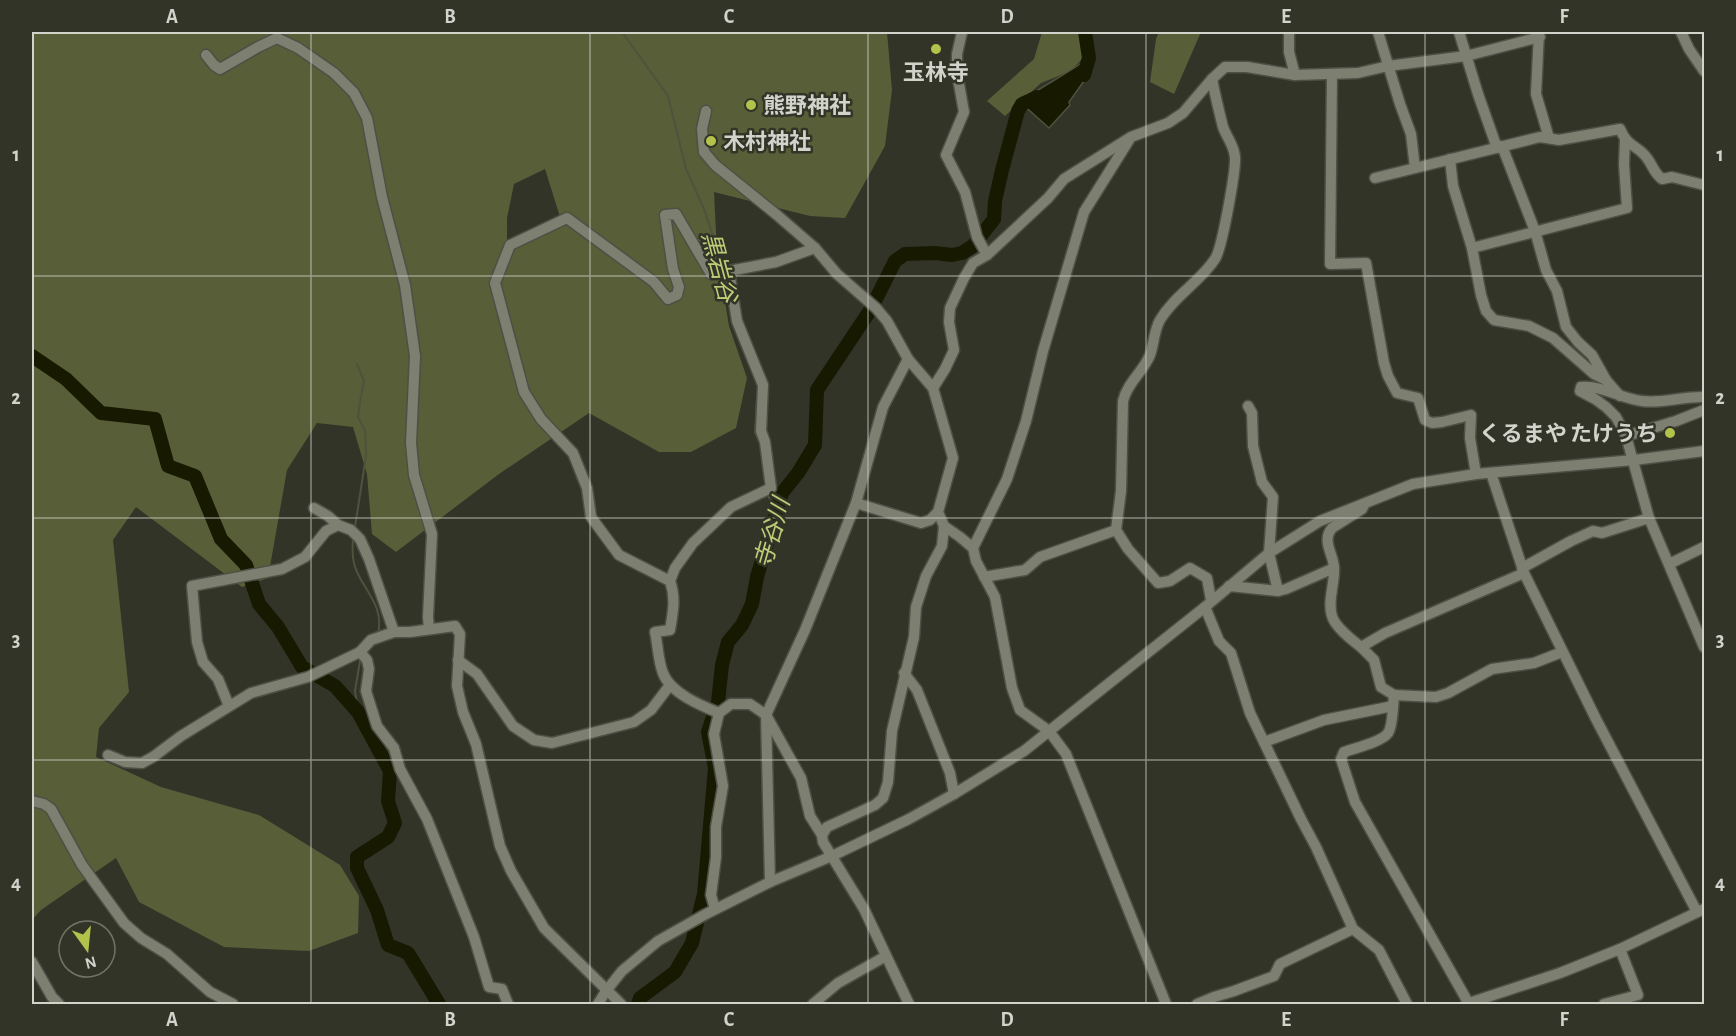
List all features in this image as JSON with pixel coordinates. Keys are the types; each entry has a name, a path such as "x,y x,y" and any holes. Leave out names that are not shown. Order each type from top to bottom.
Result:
{"street":[{"path":"962,32 957,54 957,73 964,112 946,154 965,192 979,240 987,255"},
{"path":"1289,32 1289,52 1295,75"},
{"path":"1378,32 1411,134 1415,168"},
{"path":"1459,32 1478,94 1535,231 1546,270 1557,291 1566,327 1592,355 1606,380 1620,396"},
{"path":"1681,32 1689,49 1704,70"},
{"path":"933,388 954,350 949,322 950,308 973,263 987,255 1048,198 1064,179 1131,137 1168,123 1184,113 1225,67 1247,67 1295,75 1358,73 1388,66 1466,56 1539,34 1536,94 1549,138"},
{"path":"206,55 220,69 277,38 298,48 334,73 354,93 367,118 382,196 405,285 413,339 415,356 411,443 414,475 432,534 429,629"},
{"path":"1332,74 1330,264 1366,263 1388,376 1397,393 1418,398 1425,420 1432,423 1471,415 1470,438 1476,474"},
{"path":"1212,79 1224,131 1232,142 1235,157 1227,213 1216,258 1168,308 1158,322 1149,357 1125,391 1121,491 1116,530 1128,549 1158,583 1170,581 1190,568 1207,578 1208,603 1219,641 1231,653 1250,713 1316,847 1353,929 1379,950 1407,1005"},
{"path":"706,111 702,129 704,152 715,165 815,248 837,274 873,306 887,321 908,359 933,388 953,458 938,512 930,520 921,523 856,503"},
{"path":"1375,178 1540,137 1559,140 1620,129 1625,140 1627,208 1472,248"},
{"path":"1131,137 1084,212 1043,351 1026,422 1007,478 973,548 975,561 996,597 1012,688 1020,710 1049,731 1066,754 1166,1005"},
{"path":"1625,140 1647,157 1656,174 1662,179 1672,177 1704,185"},
{"path":"1450,159 1453,186 1472,248 1480,295 1486,311 1494,320 1529,326 1553,339 1594,374 1606,380"},
{"path":"670,581 619,555 591,517 587,488 573,453 541,419 524,392 495,283 510,245 567,218 654,282 668,299 677,295 679,287 673,269 665,214 676,214 711,274 776,262 815,248"},
{"path":"726,271 737,321 763,385 761,431 765,442 767,490 731,507 693,543 675,568 670,581 674,592 670,630 655,632 663,674 670,685 694,703 715,711 731,704 750,704 766,714 801,778 810,816 822,835 823,842 864,909 909,1005"},
{"path":"770,882 766,714 805,630 856,503 883,407 908,359"},
{"path":"1704,397 1644,402 1589,386 1581,387 1580,391 1606,407 1616,417 1626,436 1649,518 1704,647"},
{"path":"1248,406 1252,413 1252,446 1262,482 1273,497 1269,553 1278,591"},
{"path":"1626,436 1704,410"},
{"path":"598,1005 622,971 658,941 711,911 770,882 832,856 909,819 1024,751 1269,553 1320,521 1413,484 1476,474 1634,460 1704,451"},
{"path":"1394,701 1389,733 1380,739 1344,752 1341,759 1355,802 1468,1004 1560,973 1620,949 1701,911 1562,652 1523,571 1491,473"},
{"path":"1365,502 1362,509 1329,532 1328,549 1334,568 1332,616 1343,632 1374,660 1381,687 1394,701"},
{"path":"314,508 338,525 353,532 360,539 394,632"},
{"path":"822,835 826,827 875,806 882,798 888,782 892,731 914,637 916,608 926,576 942,546 944,526 938,512"},
{"path":"1361,647 1385,633 1523,571 1571,541 1593,531 1602,533 1649,518"},
{"path":"229,706 218,679 203,662 197,642 192,586 282,569 305,557 326,531 338,525"},
{"path":"944,526 973,548"},
{"path":"984,577 1025,570 1040,557 1116,530"},
{"path":"1669,564 1704,547"},
{"path":"1229,586 1278,591 1334,568"},
{"path":"108,755 125,762 142,763 180,736 251,693 312,675 363,656 375,639 394,632 454,626 460,634 457,686 463,712 476,744 500,846 511,871 544,928 621,1005"},
{"path":"1264,742 1324,720 1394,701 1436,697 1449,693 1492,669 1534,663 1562,652"},
{"path":"363,656 369,669 366,691 377,726 394,748 400,770 427,819 474,937 489,987 502,989 508,1005"},
{"path":"458,660 477,674 513,726 534,740 552,743 634,722 651,710 670,685"},
{"path":"904,674 917,690 950,773 954,794"},
{"path":"711,911 716,827 723,786 714,734 715,711"},
{"path":"32,801 51,808 82,865 124,923 141,938 167,954 210,992 233,1005"},
{"path":"1197,1005 1274,975 1280,964 1353,929"},
{"path":"1604,1005 1623,1002 1638,995 1620,949"},
{"path":"813,1005 838,983 886,956"},
{"path":"32,962 59,1005"},
{"path":"1502,992 1505,1005"}],"shaded area":[{"path":"32,32 887,32 892,90 885,146 845,218 810,216 714,192 717,252 729,326 747,378 736,428 691,452 659,452 589,413 499,474 396,552 372,534 367,474 353,427 317,423 287,470 268,578 242,587 136,507 113,540 129,692 99,728 96,757 161,787 259,815 340,865 359,896 358,933 309,951 224,947 139,902 116,858 41,910 32,920","holes":["545,169 560,217 507,241 507,218 514,184"]},
{"path":"1042,32 1092,32 1082,59 1071,71 1041,83 1005,116 987,101 1034,59"},
{"path":"1159,32 1201,32 1174,94 1150,82"},
{"path":"1089,58 1091,71 1069,102 1070,105 1049,128 1020,102 1072,69"}],"waterway":[{"name":"黒岩谷","path":"622,32 668,96 686,169 704,209 723,265"},
{"name":"寺谷川","path":"1084,75 1089,58 1085,32"},
{"name":"寺谷川","path":"638,1004 640,998 675,972 692,943 704,894 715,768 708,732 718,702 722,665 728,642 742,625 752,604 757,577 782,493 798,473 815,445 817,390 871,309 895,261 905,254 952,255 962,253 973,246 994,219 995,201 1018,111 1022,104 1037,97"},
{"path":"32,356 66,379 101,413 155,419 168,466 195,476 221,539 246,565 259,604 278,627 302,667 335,686 358,712 390,771 388,801 395,823 388,837 357,857 357,868 377,910 388,945 408,953 439,1004"},
{"path":"355,527 366,456 365,430 358,417 364,381 357,364"},
{"name":"黒岩谷","path":"757,400 755,432 760,444"},
{"name":"黒岩谷","path":"761,450 765,483"},
{"name":"黒岩谷","path":"768,494 775,516"},
{"path":"353,539 354,564 377,608 378,634"},
{"path":"358,712 355,691 361,659"}],"place":[{"name":"玉林寺","path":"936,49"},
{"name":"熊野神社","path":"751,105"},
{"name":"木村神社","path":"711,141"},
{"name":"くるまや たけうち","path":"1670,433"}]}
